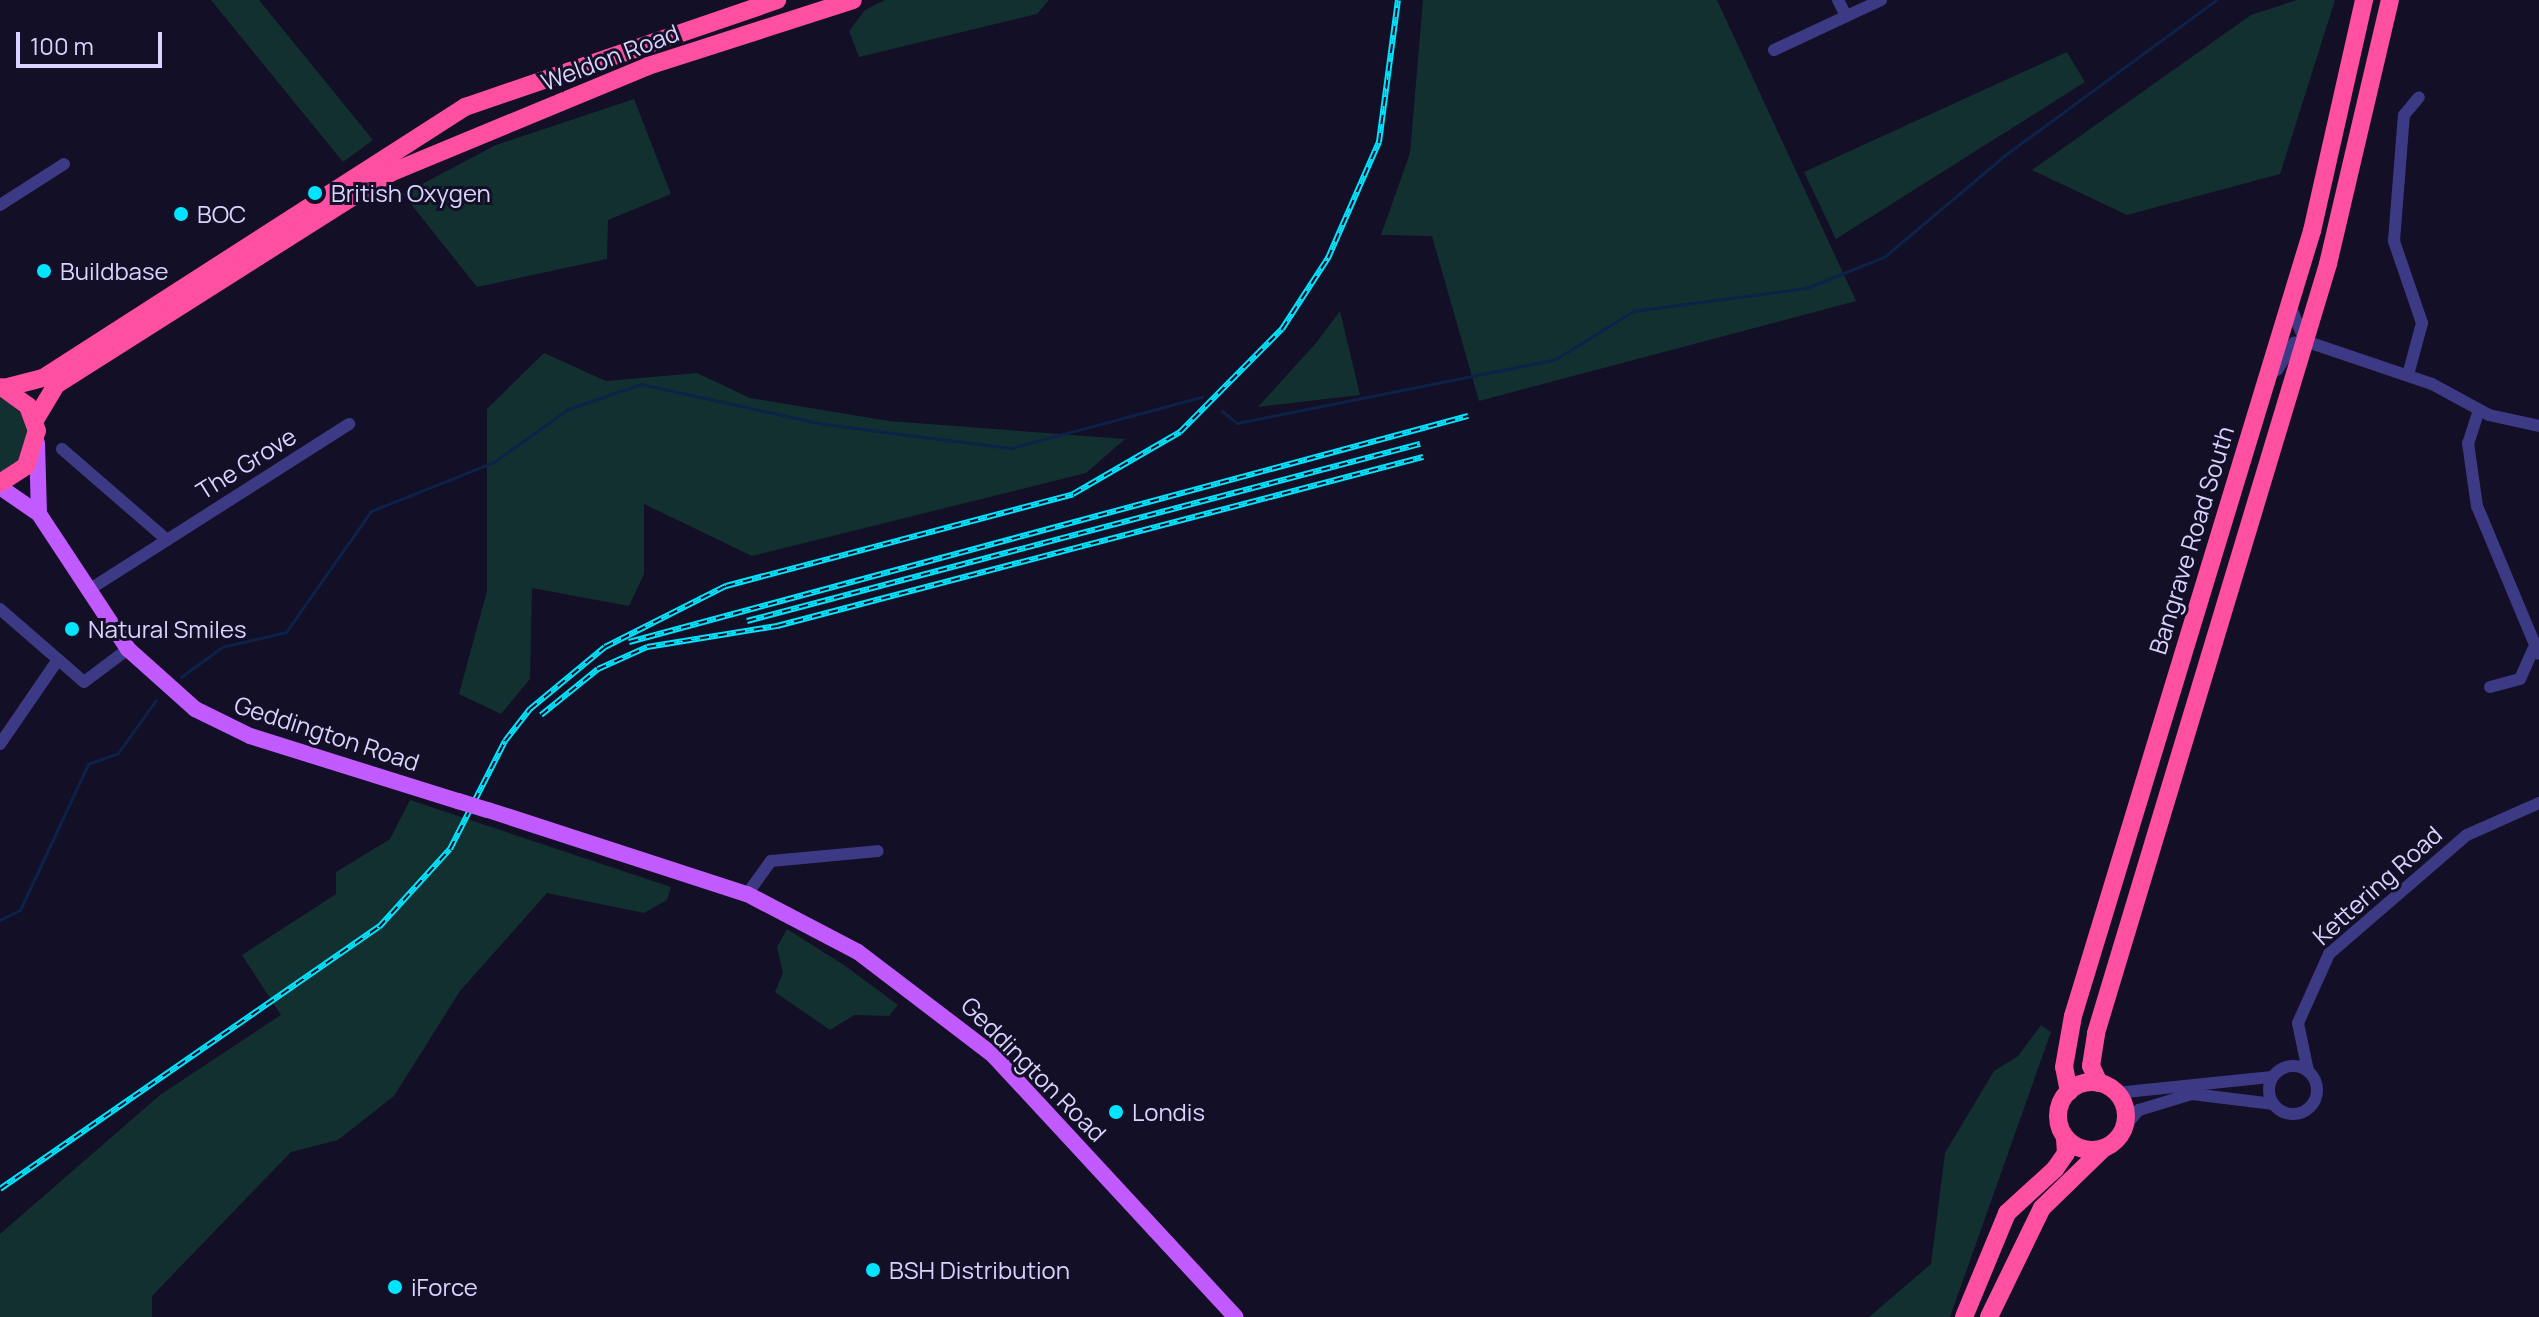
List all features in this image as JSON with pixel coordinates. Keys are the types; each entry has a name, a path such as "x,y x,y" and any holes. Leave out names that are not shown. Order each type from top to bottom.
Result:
{"highway":[{"name":"Weldon Road","path":"384,166 465,107 777,0"},
{"name":"Weldon Road","path":"384,166 648,66 853,0"},
{"name":"Bangrave Road South","path":"2069,1092 2064,1067 2073,1016 2336,140 2364,0"},
{"path":"1989,1317 2042,1208 2124,1127 2116,1093 2099,1083 2091,1066 2096,1033 2305,341 2360,147 2390,0"},
{"path":"2,387 43,378 384,166"},
{"path":"0,485 26,466 37,443 35,420 56,385 365,178"},
{"path":"2,387 35,420"},
{"path":"1964,1317 2007,1213 2055,1169 2066,1153 2065,1137 2058,1116 2069,1092 2099,1083"},
{"path":"2065,1137 2083,1148 2104,1148"}],"main road":[{"path":"37,443 39,514"},
{"path":"0,485 39,514"},
{"name":"Geddington Road","path":"39,514 128,649 176,696 228,727 747,894 858,952 993,1055 1236,1317"}],"street":[{"path":"1838,0 1846,16"},
{"path":"1774,50 1881,0"},
{"path":"2408,375 2422,323 2394,241 2404,115 2419,97"},
{"path":"0,205 64,164"},
{"path":"2291,297 2291,317 2305,341 2408,375 2479,410 2539,426"},
{"path":"2254,417 2285,354 2305,341"},
{"path":"2479,410 2468,443 2477,506 2536,652 2520,679 2490,687"},
{"name":"The Grove","path":"87,591 349,424"},
{"path":"62,449 167,540"},
{"path":"0,609 57,661 90,682 128,649"},
{"path":"0,744 57,661"},
{"name":"Kettering Road","path":"2286,1067 2297,1044 2315,975 2357,925 2467,835 2539,803"},
{"path":"747,894 771,861 878,851"},
{"path":"2124,1127 2139,1110 2192,1094 2273,1104 2287,1114 2310,1108 2317,1092 2297,1044"},
{"path":"2116,1093 2272,1077 2286,1067 2308,1071"},
{"path":"2272,1077 2273,1104"}],"green space":[{"path":"211,0 259,0 373,140 343,162"},
{"path":"885,0 1049,0 1037,14 859,57 849,31 865,10"},
{"path":"1423,0 1717,0 1856,301 1479,401 1432,236 1381,235 1410,153"},
{"path":"2297,0 2335,0 2280,174 2127,215 2032,170 2251,15"},
{"path":"2067,52 2085,82 1836,239 1804,172"},
{"path":"634,99 671,194 608,220 607,259 477,287 403,194 496,145"},
{"path":"1340,311 1360,395 1258,407 1316,343"},
{"path":"544,353 606,381 697,373 750,398 889,421 1125,439 1086,473 752,556 644,504 644,574 629,606 532,588 530,679 501,714 459,694 487,591 487,409"},
{"path":"0,395 24,415 28,433 20,460 0,474"},
{"path":"410,800 671,887 667,900 644,913 547,893 460,991 394,1096 338,1140 291,1152 152,1296 152,1317 0,1317 0,1234 160,1095 281,1015 242,955 336,894 336,872 390,839"},
{"path":"787,929 844,965 898,1005 889,1016 854,1015 830,1030 775,992 783,973 777,947"},
{"path":"2041,1025 2051,1032 1950,1317 1869,1317 1931,1264 1945,1153 1994,1071 2018,1056"}],"waterway":[{"path":"1222,411 1237,423 1556,359 1633,311 1806,288 1884,257 2005,155 2216,0"},
{"path":"181,677 222,647 286,632 371,511 494,462 568,409 641,384 823,424 1011,448 1202,397"},
{"path":"0,920 20,910 88,764 118,753 156,700"}],"railway":[{"path":"0,1189 379,927 450,849 505,741 530,709 605,647 726,586 1073,494 1180,432 1282,329 1328,258 1379,142 1398,0"},
{"path":"629,642 1468,416"},
{"path":"747,621 1420,444"},
{"path":"541,715 598,669 647,647 777,626 1423,457"}],"place":[{"name":"British Oxygen","path":"315,193"},
{"name":"BOC","path":"181,214"},
{"name":"Buildbase","path":"44,271"},
{"name":"Natural Smiles","path":"72,629"},
{"name":"Londis","path":"1116,1112"},
{"name":"BSH Distribution","path":"873,1270"},
{"name":"iForce","path":"395,1287"}]}
